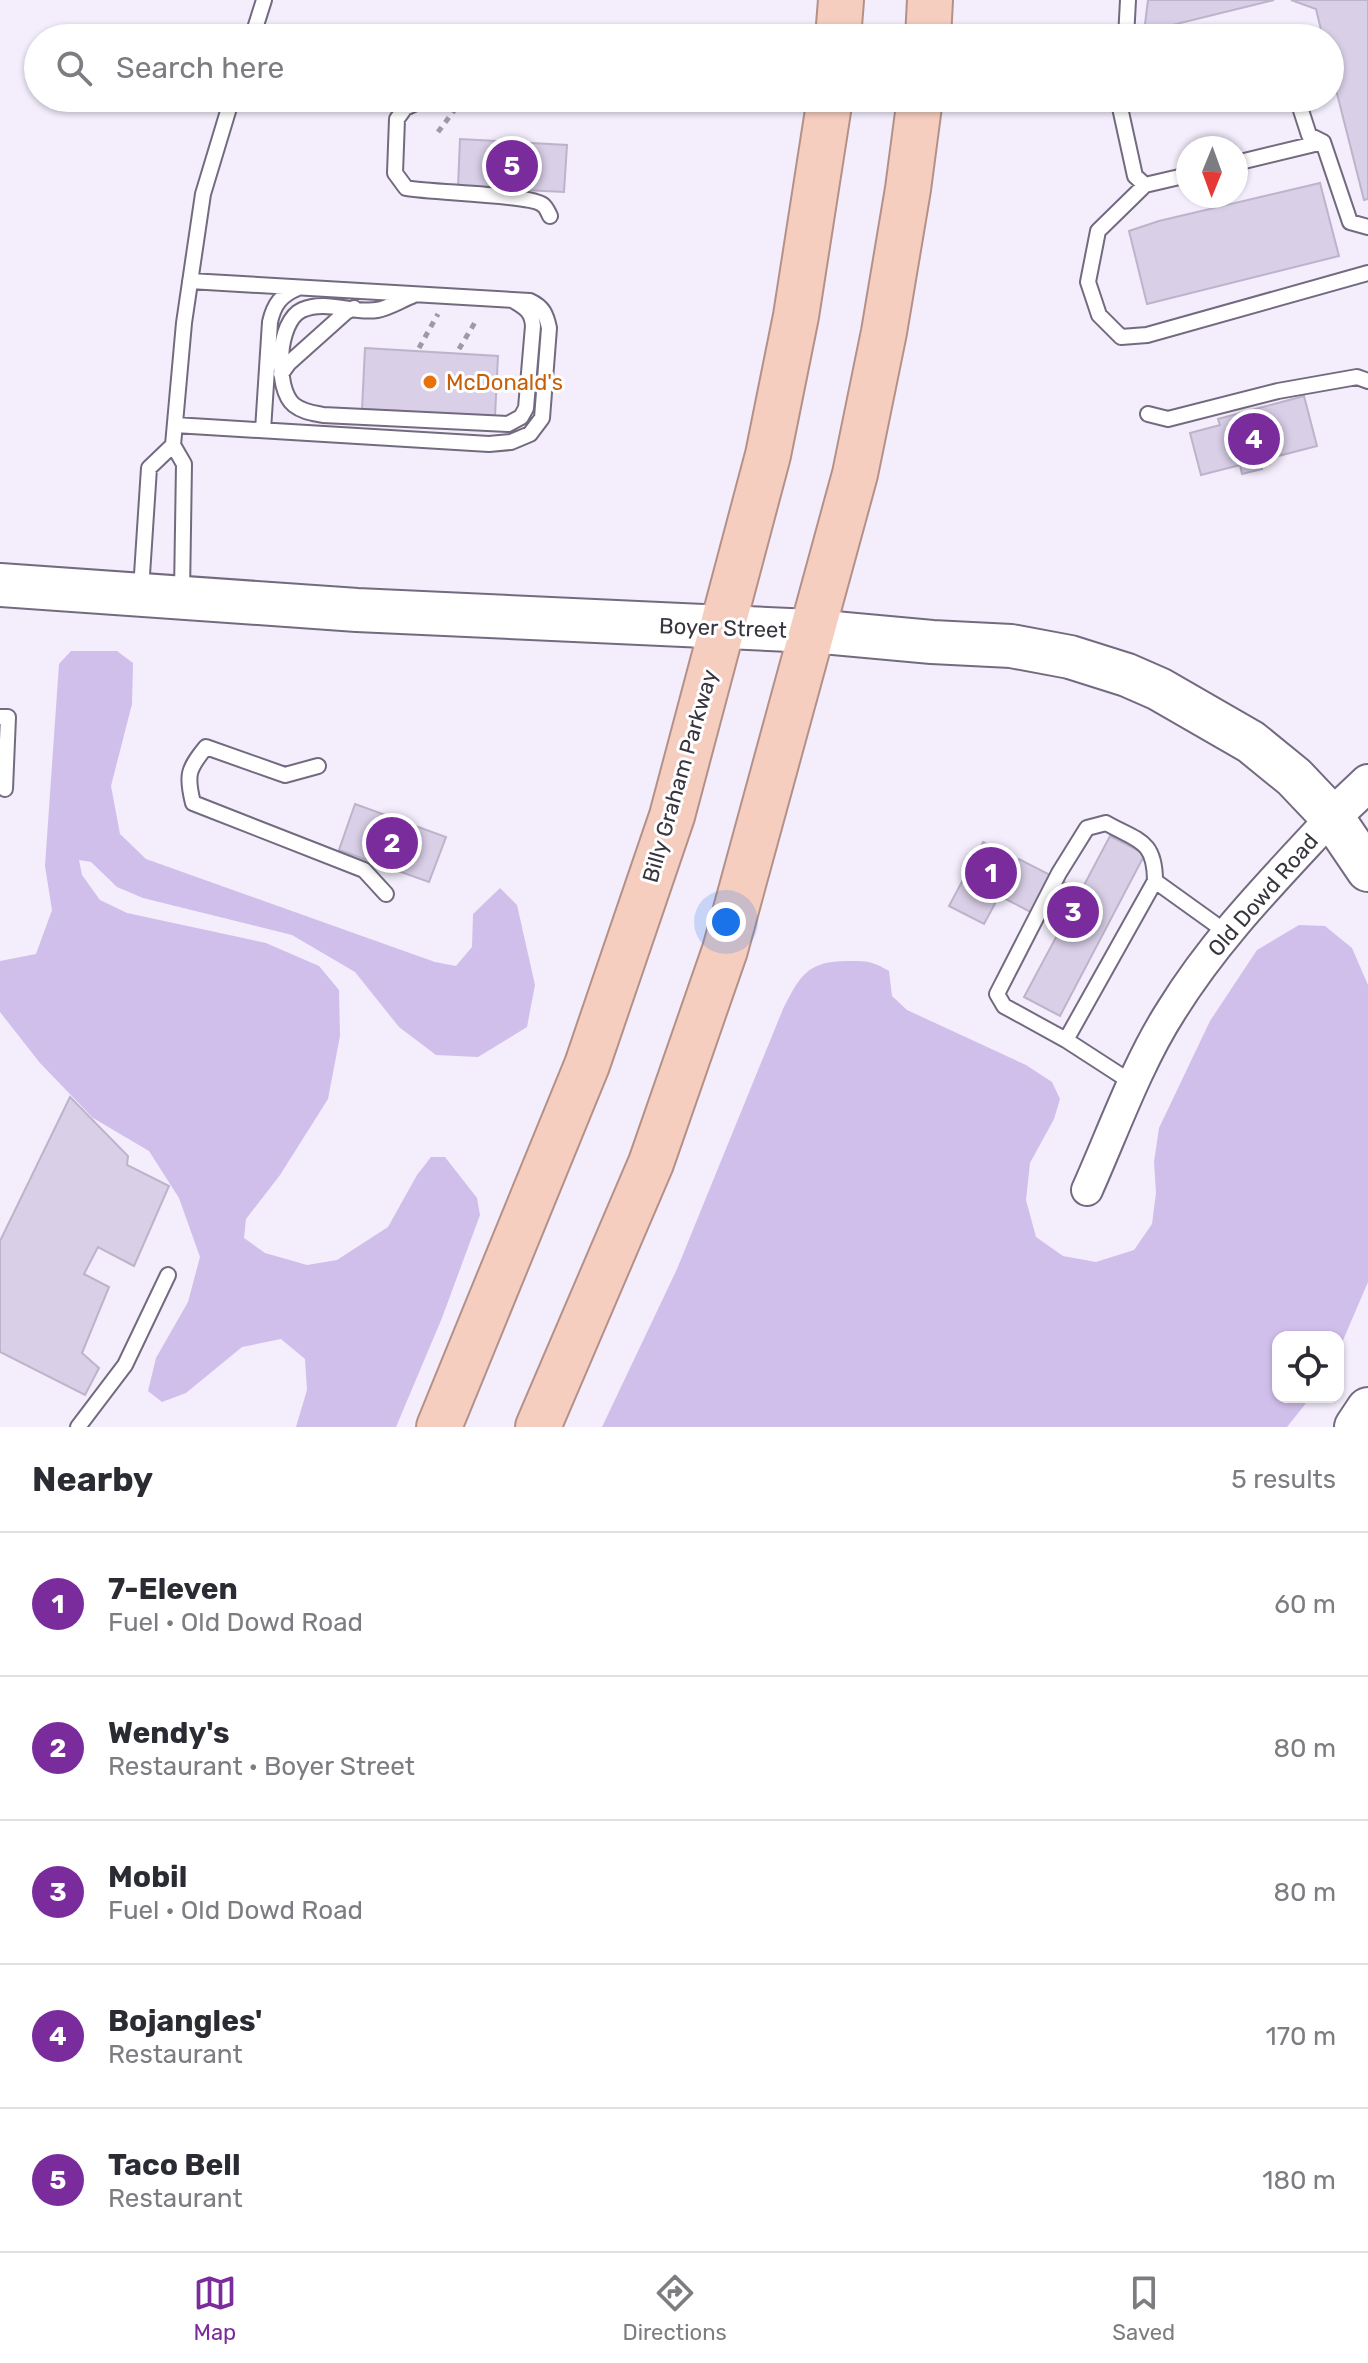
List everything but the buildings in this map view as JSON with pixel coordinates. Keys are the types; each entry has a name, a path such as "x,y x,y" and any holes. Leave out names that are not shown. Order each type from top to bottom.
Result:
{"highway":[{"path":"839,24 841,0"},
{"path":"929,24 930,0"},
{"name":"Billy Graham Parkway","path":"439,1427 587,1065 672,816 768,455 796,316 828,112"},
{"path":"538,1427 651,1163 725,950 855,474 908,189 918,112"}],"main road":[{"name":"Boyer Street","path":"0,585 373,611 812,631 1011,646 1070,657 1159,689 1251,742 1294,777 1332,817 1368,870"},
{"path":"1356,1427 1368,1409"}],"street":[{"name":"Old Dowd Road","path":"1087,1190 1169,1013 1226,932 1332,817 1368,783"}],"lane":[{"path":"256,24 264,0"},
{"path":"1127,24 1128,0"},
{"path":"182,597 184,464 173,445 190,281 203,194 228,112"},
{"path":"402,112 397,119 395,173 406,188 429,193 528,198 543,205 550,216"},
{"path":"1121,112 1135,176 1145,185"},
{"path":"1302,112 1309,135 1323,142 1350,222 1368,227"},
{"path":"1248,160 1323,142"},
{"path":"1176,178 1145,185 1098,231 1088,282 1099,315 1121,337 1147,335 1368,273"},
{"path":"175,425 489,444 511,442 530,434 542,418 549,328 540,306 530,301 190,281"},
{"path":"263,430 273,308 284,294 302,287"},
{"path":"416,294 376,310 323,306 305,308 294,315 284,333 281,374 283,392 293,405 306,412 508,424 521,417 526,408 533,326 528,309 514,301"},
{"path":"281,374 289,363 346,312 355,308"},
{"path":"1148,414 1168,419 1278,391 1357,377 1368,381"},
{"path":"141,594 149,468 173,445"},
{"path":"0,717 8,717 5,789"},
{"path":"318,766 285,775 206,747 192,765 187,780 193,803 364,870 386,894"},
{"path":"1066,1040 1155,881 1155,858 1146,845 1106,823 1087,828 1066,859 997,994 1004,1006 1066,1040 1134,1084"},
{"path":"1155,881 1226,932"},
{"path":"78,1427 125,1365 168,1275"}],"path":[{"path":"438,132 453,112"},
{"path":"419,348 448,296"},
{"path":"459,349 489,299"}],"shaded area":[{"path":"71,651 117,651 133,663 132,704 111,786 120,834 146,859 435,962 456,966 472,947 473,914 500,888 517,905 535,985 527,1027 478,1057 436,1055 399,1027 355,972 292,935 143,898 117,887 91,862 79,860 82,875 100,900 127,913 266,943 319,966 339,990 340,1036 328,1099 280,1175 246,1219 244,1238 265,1253 307,1265 337,1260 388,1227 417,1175 431,1157 445,1157 477,1198 480,1215 442,1318 396,1427 296,1427 307,1390 305,1359 281,1339 242,1347 186,1393 162,1402 148,1391 156,1358 188,1302 200,1257 179,1198 149,1151 93,1118 40,1063 0,1012 0,961 36,954 52,910 45,866 59,664"},
{"path":"1299,925 1325,926 1352,948 1368,985 1368,1282 1344,1338 1344,1331 1272,1331 1272,1403 1306,1403 1287,1427 602,1427 677,1269 783,1009 800,979 814,967 848,961 878,965 889,971 892,996 907,1010 1026,1065 1052,1082 1060,1099 1054,1119 1030,1163 1026,1200 1036,1237 1063,1256 1096,1262 1134,1250 1152,1224 1156,1193 1154,1162 1159,1128 1210,1021 1257,950"}],"place":[{"name":"Taco Bell","path":"512,166"},
{"name":"McDonald's","path":"430,382"},
{"name":"Bojangles'","path":"1254,439"},
{"name":"Wendy's","path":"392,843"},
{"name":"7-Eleven","path":"991,873"},
{"name":"Mobil","path":"1073,912"}]}
